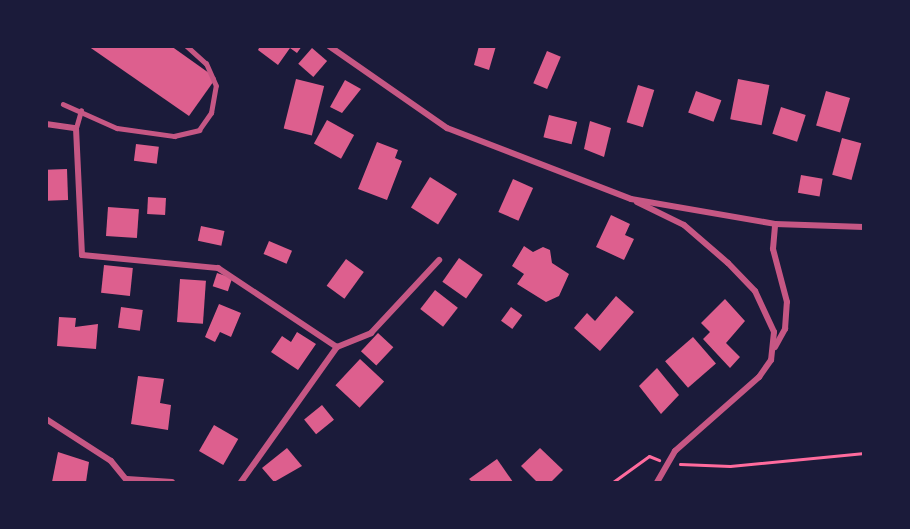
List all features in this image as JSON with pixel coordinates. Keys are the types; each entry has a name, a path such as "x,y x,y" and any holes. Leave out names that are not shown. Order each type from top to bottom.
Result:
{"street":[{"path":"329,46 447,128 631,200 684,225 755,291 774,332 775,347"},
{"path":"46,124 76,128 82,255 218,268 337,347"},
{"path":"631,200 775,224 864,227"},
{"path":"657,483 668,463 759,377 785,329 787,302 773,249 775,224"},
{"path":"241,483 337,347 370,333 439,260"},
{"path":"46,419 111,461 128,481 172,483"}],"lane":[{"path":"63,104 117,128 174,136 199,130 211,113 216,86 206,64 186,46"},
{"path":"76,128 81,111"}],"path":[{"path":"613,483 649,456 668,463 730,466 864,453"}],"building":[{"path":"88,46 171,46 216,78 189,116"},
{"path":"260,46 302,46 297,53 290,48 278,65 258,50"},
{"path":"479,46 496,46 489,70 474,65"},
{"path":"312,48 327,61 313,77 298,64"},
{"path":"547,51 561,57 547,89 533,83"},
{"path":"296,79 324,86 312,136 284,128"},
{"path":"738,79 769,85 762,125 730,119"},
{"path":"345,80 361,89 342,113 330,107"},
{"path":"638,85 654,90 643,127 627,122"},
{"path":"696,91 721,100 714,122 688,113"},
{"path":"826,91 850,98 840,132 816,126"},
{"path":"781,107 806,115 797,142 772,134"},
{"path":"549,115 577,122 572,144 543,137"},
{"path":"327,120 354,135 341,159 314,144"},
{"path":"590,121 611,128 604,157 584,149"},
{"path":"842,138 861,143 851,180 832,175"},
{"path":"377,142 398,150 395,158 402,161 387,200 358,189"},
{"path":"136,144 159,147 157,164 134,161"},
{"path":"67,169 68,200 47,201 46,170"},
{"path":"801,175 823,179 820,197 798,193"},
{"path":"430,177 457,194 438,224 411,208"},
{"path":"513,179 533,188 518,221 498,212"},
{"path":"148,197 166,198 165,215 147,214"},
{"path":"108,207 139,209 137,238 106,236"},
{"path":"611,215 630,224 625,235 634,239 624,260 596,247"},
{"path":"201,226 224,231 221,246 198,241"},
{"path":"269,241 292,251 287,264 264,254"},
{"path":"524,246 533,252 543,247 550,250 552,263 569,274 559,296 546,302 517,284 524,274 512,266"},
{"path":"459,258 483,275 466,298 442,282"},
{"path":"346,259 364,272 344,299 327,286"},
{"path":"104,265 133,268 130,296 101,293"},
{"path":"217,273 232,278 228,291 213,286"},
{"path":"180,279 206,281 203,324 177,322"},
{"path":"435,290 458,308 443,327 420,309"},
{"path":"616,296 634,312 600,351 574,328 587,313 595,321"},
{"path":"725,299 745,321 726,343 740,357 730,368 703,339 710,332 701,323"},
{"path":"219,304 241,313 231,337 220,332 215,342 205,337"},
{"path":"121,307 143,310 140,331 118,328"},
{"path":"511,307 522,315 512,329 501,321"},
{"path":"59,317 76,318 75,327 98,324 96,349 57,346"},
{"path":"297,332 316,344 298,370 271,352 282,336 291,342"},
{"path":"378,333 393,347 376,366 361,351"},
{"path":"693,337 716,363 688,388 665,361"},
{"path":"360,359 384,382 360,408 335,385"},
{"path":"657,368 679,395 661,414 639,386"},
{"path":"138,376 164,379 160,403 171,405 168,430 131,424"},
{"path":"322,405 334,420 316,434 304,419"},
{"path":"214,425 238,439 223,465 199,451"},
{"path":"287,448 302,466 274,482 262,468"},
{"path":"540,448 563,470 551,482 537,482 521,466"},
{"path":"58,452 89,462 86,482 52,482"},
{"path":"497,459 513,482 472,482 469,479"}]}
